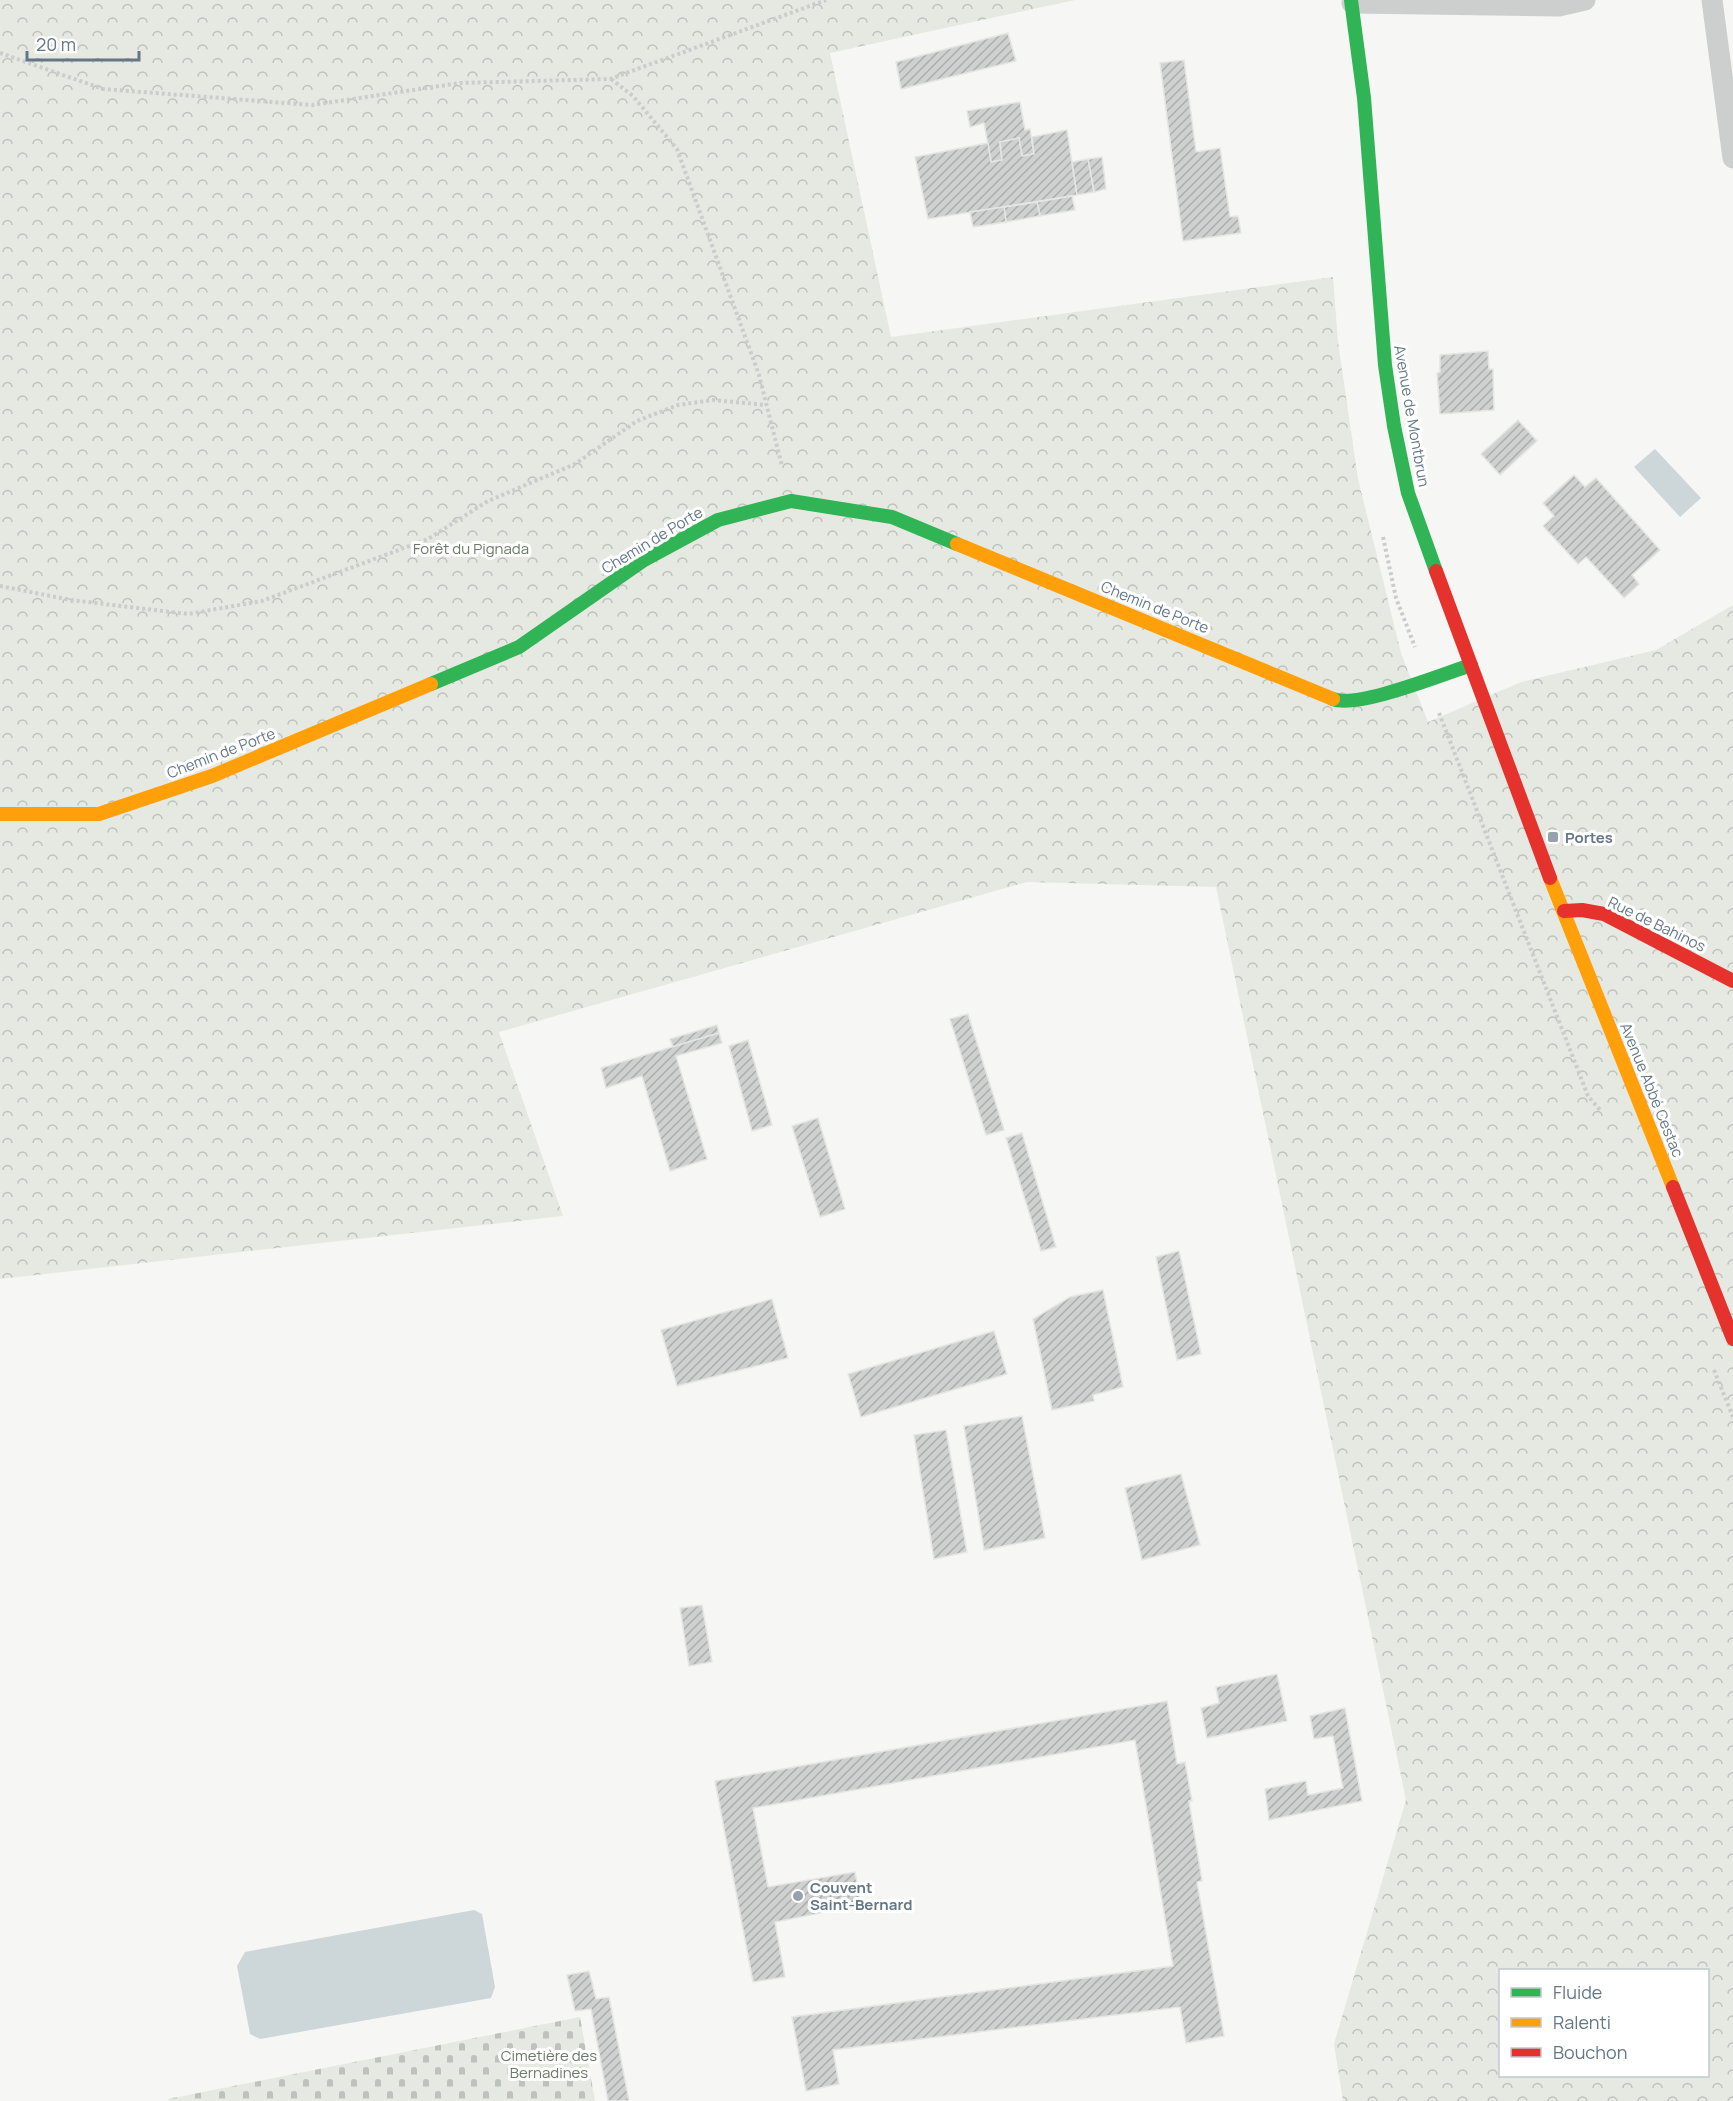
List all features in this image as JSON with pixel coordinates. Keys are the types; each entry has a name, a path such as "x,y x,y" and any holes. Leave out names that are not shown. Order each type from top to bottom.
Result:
{"street":[{"name":"Avenue de Montbrun","path":"1351,2 1369,155 1378,303 1385,365 1394,426 1408,493 1540,852"},
{"name":"Chemin de Porte","path":"0,814 99,814 212,776 519,647 644,560 718,520 791,501 892,517 1338,700 1366,699 1471,665"},
{"name":"Avenue Abbé Cestac","path":"1540,852 1733,1339"},
{"name":"Rue de Bahinos","path":"1564,911 1582,910 1604,914 1733,981"}],"lane":[{"path":"1351,2 1559,6 1585,0"},
{"path":"1712,0 1733,158"}],"path":[{"path":"0,53 103,89 312,105 460,83 610,79 826,0"},
{"path":"610,79 633,96 677,149 759,375 791,501"},
{"path":"0,586 71,600 188,614 262,601 428,539 488,501 575,464 637,421 678,405 713,400 766,405"}],"green space":[{"name":"Forêt du Pignada","path":"0,0 1075,0 830,53 891,337 1333,277 1338,342 1358,479 1401,653 1428,722 1521,682 1656,650 1733,605 1733,2101 1343,2101 1334,2044 1406,1800 1216,887 1027,882 499,1032 563,1216 0,1279"},
{"name":"Cimetière des Bernadines","path":"580,2017 595,2101 169,2101 168,2099"}],"shaded area":[{"path":"1655,449 1701,498 1680,517 1634,467"},
{"path":"474,1910 482,1914 495,1987 491,1998 260,2039 250,2034 237,1966 245,1952"}],"building":[{"path":"1008,33 1016,61 901,89 896,62"},
{"path":"1184,60 1196,152 1220,148 1230,217 1238,216 1241,233 1183,241 1160,63"},
{"path":"1020,102 1025,130 1030,129 1034,154 1022,156 1019,138 1000,142 1002,160 991,162 984,123 970,127 967,111"},
{"path":"1067,130 1077,195 928,219 915,157 988,143 991,162 1002,160 1000,142 1019,138 1022,156 1034,154 1032,137"},
{"path":"1102,157 1106,189 1094,192 1088,159"},
{"path":"1088,159 1094,192 1077,195 1072,162"},
{"path":"1072,196 1075,210 1040,216 1037,202"},
{"path":"1037,202 1040,216 1006,222 1004,207"},
{"path":"1004,207 1006,222 973,227 970,212"},
{"path":"1488,351 1489,369 1493,369 1494,410 1440,414 1437,373 1440,372 1440,355"},
{"path":"1518,420 1537,441 1500,475 1481,454"},
{"path":"1574,475 1585,487 1596,478 1660,550 1632,575 1639,584 1624,598 1586,557 1578,564 1543,526 1554,516 1543,503"},
{"path":"968,1014 1004,1130 986,1135 950,1019"},
{"path":"717,1025 719,1033 673,1047 670,1039"},
{"path":"719,1033 722,1043 676,1056 707,1159 670,1171 642,1076 606,1088 601,1068"},
{"path":"748,1040 772,1125 752,1131 729,1046"},
{"path":"818,1118 845,1209 820,1217 792,1126"},
{"path":"1022,1133 1056,1247 1041,1251 1006,1138"},
{"path":"1179,1251 1201,1354 1177,1360 1156,1257"},
{"path":"1103,1290 1123,1387 1093,1395 1094,1401 1052,1410 1033,1319 1070,1297"},
{"path":"772,1299 788,1358 677,1386 661,1330"},
{"path":"994,1331 1007,1374 861,1417 848,1374"},
{"path":"1022,1416 1045,1538 984,1550 964,1426"},
{"path":"946,1430 967,1552 934,1559 914,1435"},
{"path":"1181,1474 1200,1545 1142,1560 1125,1488"},
{"path":"702,1605 712,1662 689,1666 680,1608"},
{"path":"1277,1674 1287,1721 1207,1738 1201,1708 1219,1703 1216,1687"},
{"name":"Couvent Saint-Bernard","path":"1167,1701 1177,1764 1185,1762 1192,1801 1189,1801 1202,1881 1197,1882 1224,2036 1186,2043 1180,2007 833,2050 839,2084 806,2091 792,2017 1173,1966 1135,1740 753,1808 768,1887 855,1872 861,1905 775,1922 785,1977 753,1982 715,1781"},
{"path":"1345,1708 1362,1801 1269,1820 1265,1789 1306,1781 1308,1795 1343,1788 1333,1736 1314,1739 1310,1716"},
{"path":"589,1971 596,1999 609,1997 629,2101 608,2101 591,2009 575,2011 567,1975"}],"traffic: fast":[{"path":"1351,0 1364,98 1385,365 1394,426 1408,493 1436,571"},
{"path":"431,684 519,647 644,560 718,520 791,501 892,517 957,544"},
{"path":"1333,699 1345,701 1380,695 1471,665"}],"traffic: slow":[{"path":"957,544 1333,699"},
{"path":"0,814 99,814 212,776 431,684"},
{"path":"1550,878 1673,1187"}],"traffic: jam":[{"path":"1436,571 1550,878"},
{"path":"1564,911 1582,910 1604,914 1733,981"},
{"path":"1673,1187 1733,1339"}],"place":[{"name":"Portes","path":"1553,837"},
{"name":"Couvent Saint-Bernard","path":"798,1896"}]}
